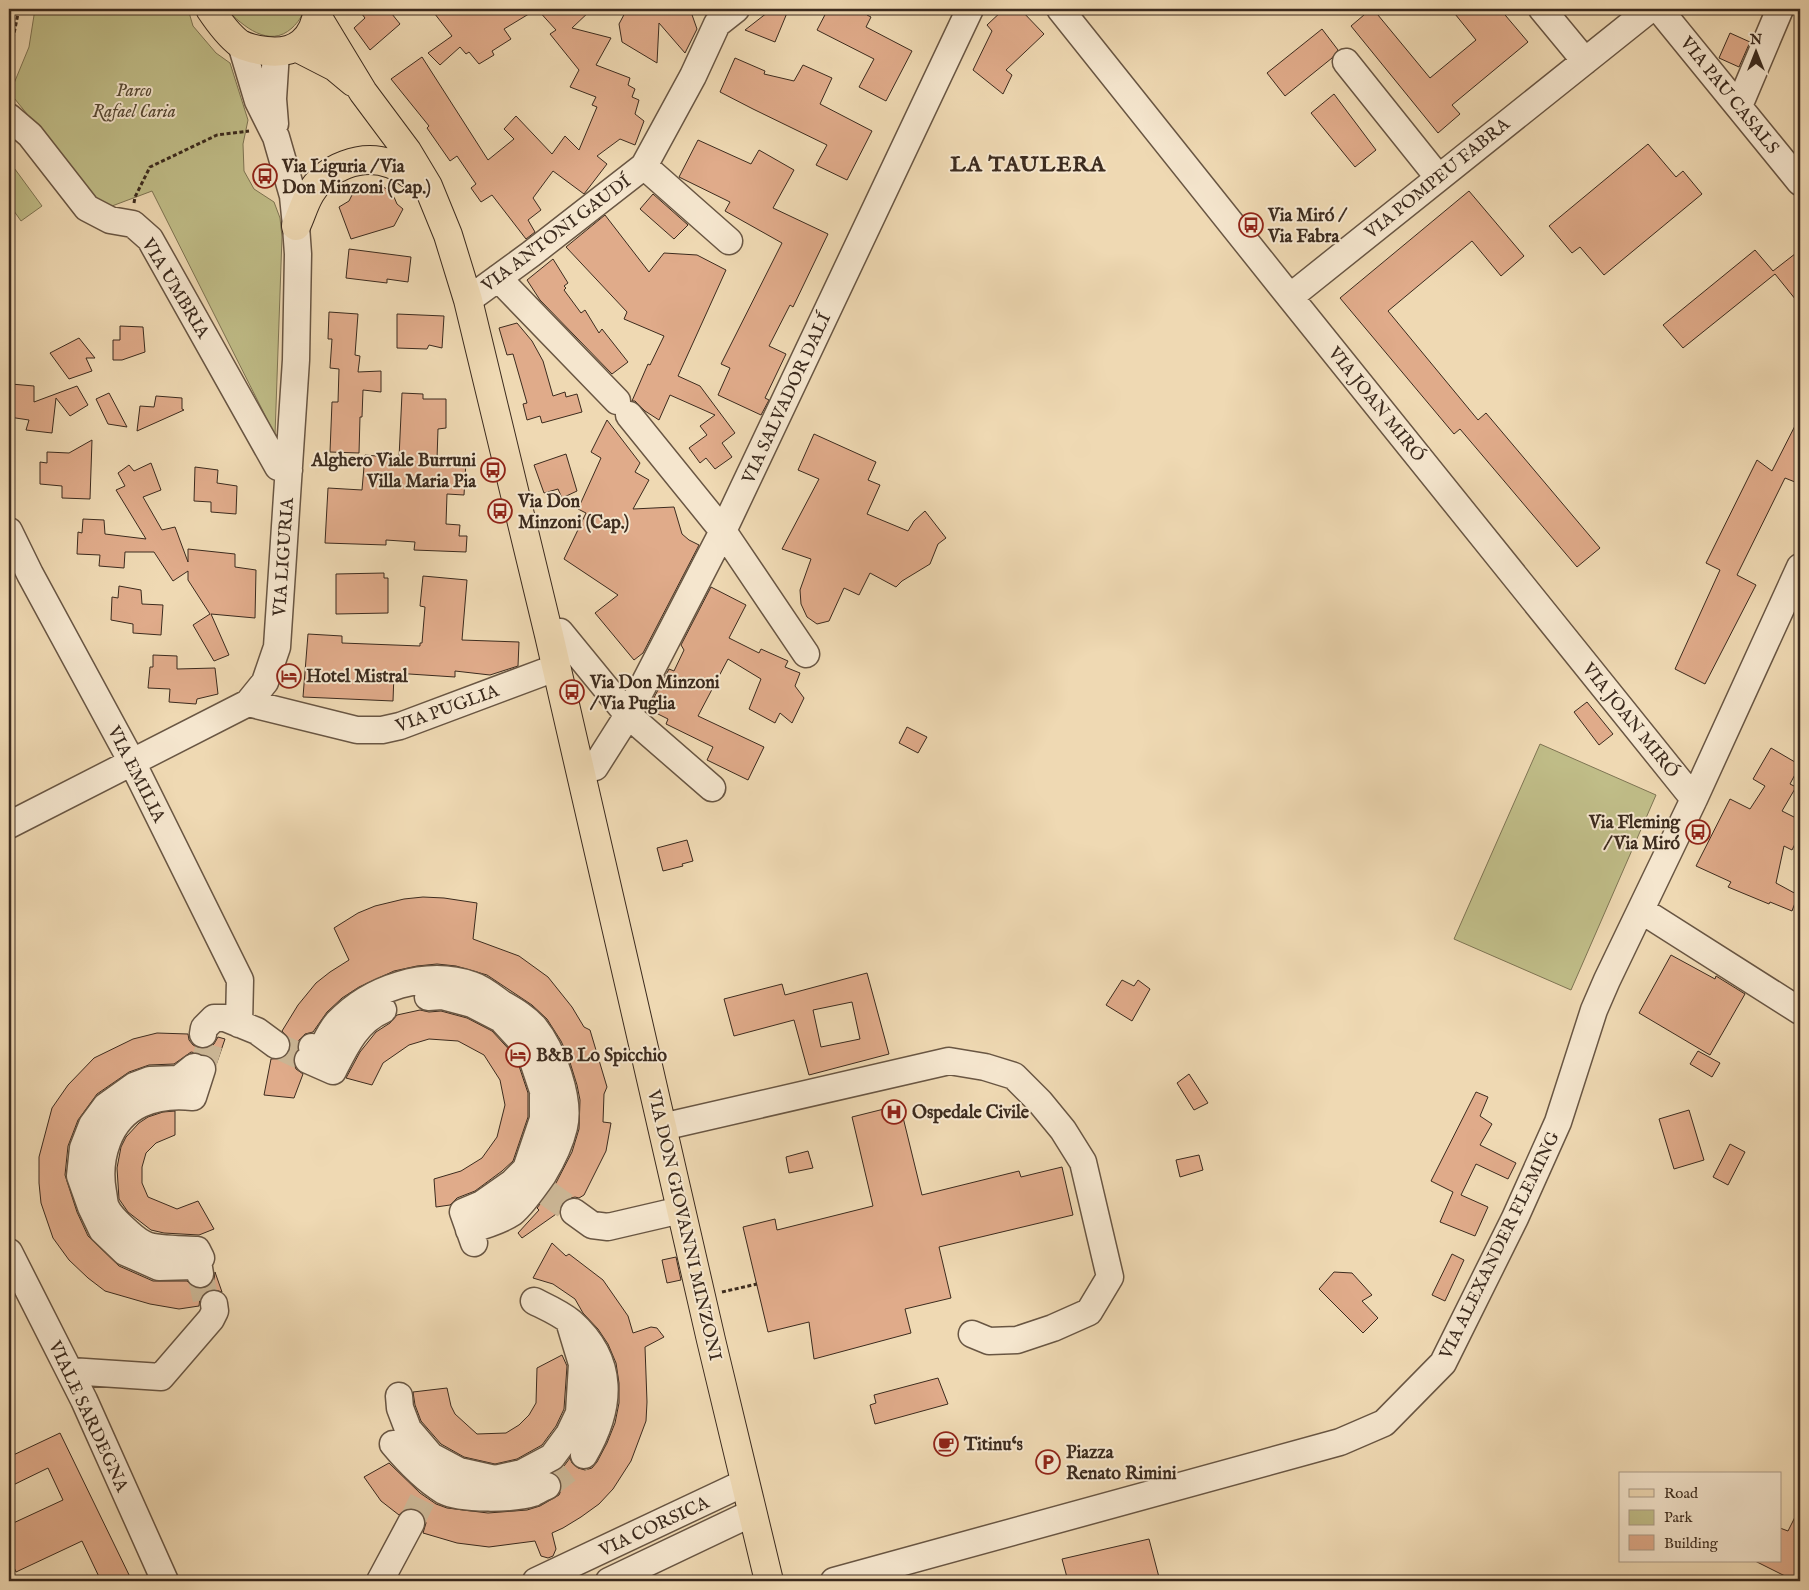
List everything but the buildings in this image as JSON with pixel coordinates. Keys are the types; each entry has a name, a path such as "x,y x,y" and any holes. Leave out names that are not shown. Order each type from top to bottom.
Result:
{"main road":[{"path":"210,9 224,29 241,44"},
{"path":"286,49 310,32 318,12"},
{"name":"VIA DON GIOVANNI MINZONI","path":"318,12 363,92 407,150 428,186 448,235 468,300 581,771 744,1484 769,1581"},
{"name":"VIA DON GIOVANNI MINZONI","path":"241,44 255,50 286,49 335,67 363,92"},
{"path":"296,226 310,193 328,173 356,160 379,160 393,164 428,186"}],"street":[{"name":"VIA ANTONI GAUDÍ","path":"468,300 531,254 644,166 693,76 717,24 736,9"},
{"name":"VIA SALVADOR DALÍ","path":"581,771 595,767 628,715 723,532 970,9"},
{"name":"VIA JOAN MIRÓ","path":"1060,9 1694,799"},
{"path":"1542,9 1585,61"},
{"name":"VIA POMPEU FABRA","path":"1290,297 1650,9"},
{"name":"VIA PAU CASALS","path":"1659,9 1800,182"},
{"path":"1739,106 1780,9"},
{"name":"VIA LIGURIA","path":"9,825 132,764 248,703 265,682 277,647 296,360 296,226 293,196 276,137 258,101 241,44"},
{"name":"VIA LIGURIA","path":"276,137 273,99 286,49"},
{"path":"1346,62 1438,177"},
{"name":"VIA UMBRIA","path":"9,117 30,134 87,208 110,220 133,224 150,239 278,467 289,470"},
{"name":"VIA ANTONI GAUDÍ","path":"644,166 729,241"},
{"path":"498,278 623,408 723,532 806,654"},
{"name":"VIA EMILIA","path":"9,531 30,574 132,764 240,980 263,1033 226,1018 210,1029"},
{"name":"VIA ALEXANDER FLEMING","path":"834,1581 1340,1442 1384,1423 1444,1363 1515,1218 1558,1122 1594,1010 1694,799 1800,567"},
{"path":"549,635 560,632 628,715 712,788"},
{"name":"VIA PUGLIA","path":"248,703 357,730 382,730 400,726 556,668"},
{"path":"1641,910 1800,1010"},
{"path":"310,1053 320,1052 336,1024 359,1006 389,987 419,981 442,979 474,985 517,1012 534,1028 554,1059 565,1104 565,1126 553,1160 512,1213 483,1226 469,1228"},
{"path":"662,1127 949,1061 985,1067 1014,1076 1040,1102 1063,1130 1083,1162 1110,1278 1089,1312 1053,1328 1017,1340 989,1341 972,1334"},
{"path":"198,1068 179,1078 150,1080 134,1086 106,1106 92,1125 83,1148 80,1176 91,1207 102,1230 125,1252 158,1267 194,1266 199,1268 204,1274"},
{"path":"574,1212 592,1225 608,1227 681,1210"},
{"name":"VIALE SARDEGNA","path":"9,1252 84,1400 166,1581"},
{"path":"534,1300 569,1321 591,1342 602,1366 605,1394 599,1425 584,1455"},
{"path":"70,1371 161,1377 211,1309"},
{"path":"434,1478 459,1471 495,1478 522,1473 552,1457 569,1434 579,1412 582,1364 569,1321"},
{"path":"399,1396 400,1408 408,1428 431,1456 434,1478"},
{"path":"393,1444 408,1462 434,1478 447,1492 477,1497 509,1497 532,1493 547,1486"},
{"name":"VIA CORSICA","path":"536,1581 744,1484"},
{"name":"VIA CORSICA","path":"609,1581 752,1513"},
{"path":"380,1581 411,1523"}],"path":[{"path":"9,58 19,9"},
{"path":"135,198 150,167 218,136 246,132"},
{"path":"722,1292 757,1284"}],"green space":[{"name":"Parco Rafael Caria","path":"35,9 188,9 193,26 216,53 230,63 248,120 243,144 244,171 254,189 274,202 280,218 282,237 275,435 152,191 104,209 10,93 29,47"},
{"path":"226,9 304,9 300,19 292,28 283,34 265,36 248,28"},
{"path":"9,161 42,206 21,221 9,204"},
{"path":"1540,744 1656,795 1571,990 1454,939"}],"tunnel":[{"path":"202,1069 212,1036"},
{"path":"276,1045 308,1060"},
{"path":"544,1191 574,1212"},
{"path":"200,1274 207,1305"},
{"path":"547,1486 584,1455"},
{"path":"411,1523 427,1490"}],"place":[{"name":"Via Liguria / Via Don Minzoni (Cap.)","path":"265,176"},
{"name":"Via Miró / Via Fabra","path":"1251,225"},
{"name":"Alghero Viale Burruni Villa Maria Pia","path":"493,470"},
{"name":"Via Don Minzoni (Cap.)","path":"500,511"},
{"name":"Hotel Mistral","path":"289,676"},
{"name":"Via Don Minzoni / Via Puglia","path":"572,692"},
{"name":"Via Fleming / Via Miró","path":"1698,832"},
{"name":"B&B Lo Spicchio","path":"518,1055"},
{"name":"Ospedale Civile","path":"894,1112"},
{"name":"Titinu‘s","path":"946,1444"},
{"name":"Piazza Renato Rimini","path":"1048,1462"}],"district":[{"name":"LA TAULERA","path":"1028,163"}]}
